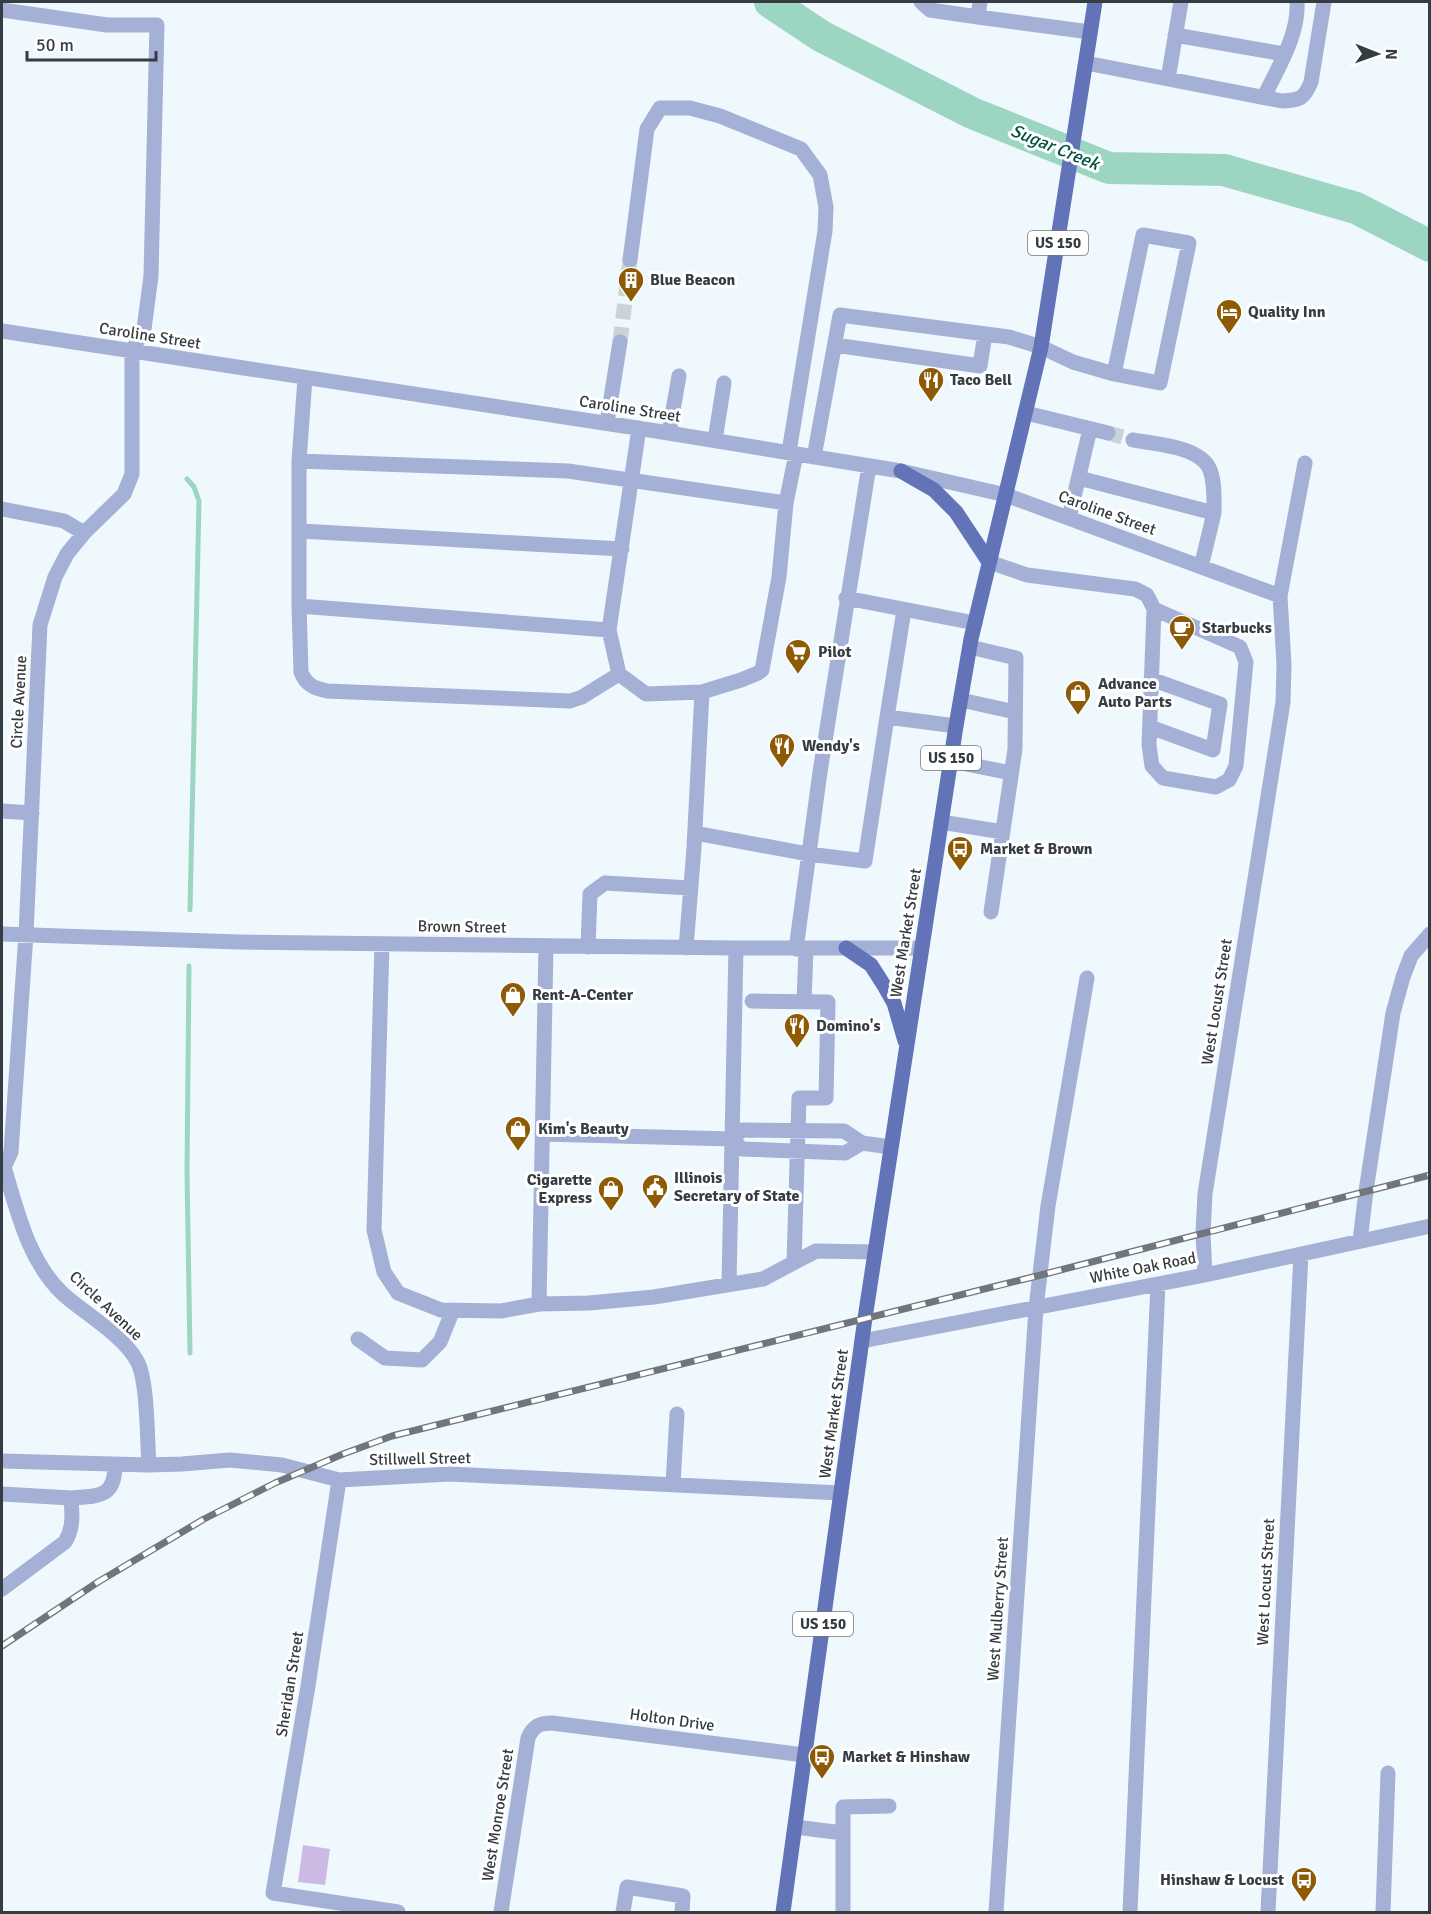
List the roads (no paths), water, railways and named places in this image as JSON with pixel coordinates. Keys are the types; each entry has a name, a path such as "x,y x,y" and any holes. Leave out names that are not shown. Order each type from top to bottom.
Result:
{"main road":[{"name":"West Market Street","path":"783,1912 862,1341 956,726 975,623 1041,347 1095,2"},
{"path":"901,471 934,490 956,512 989,562"},
{"path":"846,948 871,965 885,987 894,1003 906,1047"}],"street":[{"path":"921,2 930,10 1090,32"},
{"path":"978,17 980,2"},
{"path":"1168,79 1181,2"},
{"path":"1264,97 1293,34 1298,12 1297,2"},
{"path":"1086,63 1282,101 1297,100 1306,93 1311,82 1324,2"},
{"path":"2,10 108,25 157,25 151,276 144,329 132,351"},
{"path":"1175,35 1284,54"},
{"path":"630,260 647,129 660,108 690,108 720,116 801,149 820,175 826,207 825,231 792,453 779,577 762,670 758,673 702,692 646,694 619,674 609,630 639,428"},
{"path":"814,457 840,315 1009,337 1041,347 1073,362 1114,374 1160,383 1189,243 1143,235 1114,374"},
{"name":"Caroline Street","path":"2,331 607,423 901,471 1006,495 1280,596"},
{"path":"835,345 980,366 985,334"},
{"path":"607,423 620,342"},
{"name":"Circle Avenue","path":"132,351 132,474 124,494 84,533 67,554 55,576 40,625 26,934 11,1152 3,1167 23,1230 43,1268 62,1293 120,1340 138,1361 144,1383 149,1465"},
{"path":"669,433 679,376"},
{"path":"305,378 299,462 299,606 301,672 304,680 314,688 327,691 570,701 582,697 619,674"},
{"path":"715,440 724,383"},
{"path":"1026,413 1108,433"},
{"path":"1069,518 1089,429"},
{"path":"1133,440 1184,450 1202,457 1210,469 1214,488 1214,513 1201,567"},
{"path":"299,462 568,471 786,503"},
{"name":"West Locust Street","path":"1205,1275 1203,1233 1205,1194 1283,702 1284,665 1280,596 1305,464"},
{"path":"804,1002 801,949 808,854 846,598 869,465"},
{"path":"1079,478 1214,513"},
{"path":"2,509 64,521 84,533"},
{"path":"300,531 622,549"},
{"path":"989,562 1027,575 1135,589 1148,595 1154,609 1149,745 1152,766 1163,778 1216,787 1229,780 1236,766 1246,662 1240,647 1154,609"},
{"path":"846,598 975,623"},
{"path":"299,606 609,630"},
{"path":"695,833 808,854 865,861 904,610"},
{"path":"970,647 1016,658 1015,748 991,912"},
{"path":"1150,727 1213,750 1220,704 1152,679"},
{"path":"686,948 695,833 702,692"},
{"path":"961,700 1015,712"},
{"path":"887,717 956,726"},
{"path":"951,761 1011,773"},
{"path":"2,811 32,813"},
{"path":"941,822 1003,832"},
{"path":"588,946 590,894 605,883 690,888"},
{"name":"Brown Street","path":"2,934 238,942 686,948 921,948"},
{"path":"1360,1241 1394,1013 1411,956 1430,934"},
{"path":"382,944 374,1230 384,1272 398,1293 441,1310 501,1311 539,1304 589,1303 654,1297 762,1278 816,1251 875,1252"},
{"path":"539,1304 546,946"},
{"path":"729,1284 736,948"},
{"name":"West Mulberry Street","path":"996,1912 1036,1308 1047,1206 1087,978"},
{"path":"752,1001 828,1002 826,1098 799,1098 794,1262"},
{"path":"732,1139 742,1130 844,1131 862,1143 891,1147"},
{"path":"542,1134 732,1139 742,1149 845,1153 862,1143"},
{"name":"White Oak Road","path":"862,1341 1205,1275 1430,1226"},
{"name":"West Locust Street","path":"1268,1912 1300,1254"},
{"path":"1130,1912 1158,1284"},
{"path":"358,1340 385,1358 423,1360 440,1342 453,1310"},
{"path":"673,1485 677,1414"},
{"name":"Stillwell Street","path":"2,1461 149,1465 230,1460 282,1465 339,1480 450,1474 841,1494"},
{"path":"2,1494 71,1498 98,1496 111,1487 114,1481 115,1465"},
{"name":"Sheridan Street","path":"339,1480 308,1686 273,1893 398,1912"},
{"path":"2,1589 65,1542 72,1526 71,1498"},
{"name":"Holton Drive","path":"536,1726 541,1723 552,1723 804,1755"},
{"name":"West Monroe Street","path":"501,1912 528,1738 531,1730 536,1726"},
{"path":"1383,1912 1388,1773"},
{"path":"843,1912 843,1807 889,1806"},
{"path":"795,1827 843,1833"},
{"path":"623,1912 627,1887 683,1896 682,1912"}],"waterway":[{"name":"Sugar Creek","path":"770,2 821,36 972,113 1109,168 1224,170 1356,208 1430,246"},
{"path":"187,479 194,487 199,501 190,910"},
{"path":"189,966 187,1172 190,1353"}],"tunnel":[{"path":"620,342 630,260"},
{"path":"1108,433 1133,440"}],"railway":[{"path":"2,1646 98,1582 204,1519 275,1483 392,1436 1041,1275 1430,1175"}],"place":[{"name":"Blue Beacon","path":"631,303"},
{"name":"Quality Inn","path":"1229,335"},
{"name":"Taco Bell","path":"931,403"},
{"name":"Starbucks","path":"1182,651"},
{"name":"Pilot","path":"798,675"},
{"name":"Advance Auto Parts","path":"1078,716"},
{"name":"Wendy's","path":"782,769"},
{"name":"Market & Brown","path":"960,872"},
{"name":"Rent-A-Center","path":"513,1018"},
{"name":"Domino's","path":"797,1049"},
{"name":"Kim's Beauty","path":"518,1152"},
{"name":"Illinois Secretary of State","path":"655,1210"},
{"name":"Cigarette Express","path":"611,1212"},
{"name":"Market & Hinshaw","path":"822,1780"},
{"name":"Hinshaw & Locust","path":"1304,1903"}]}
